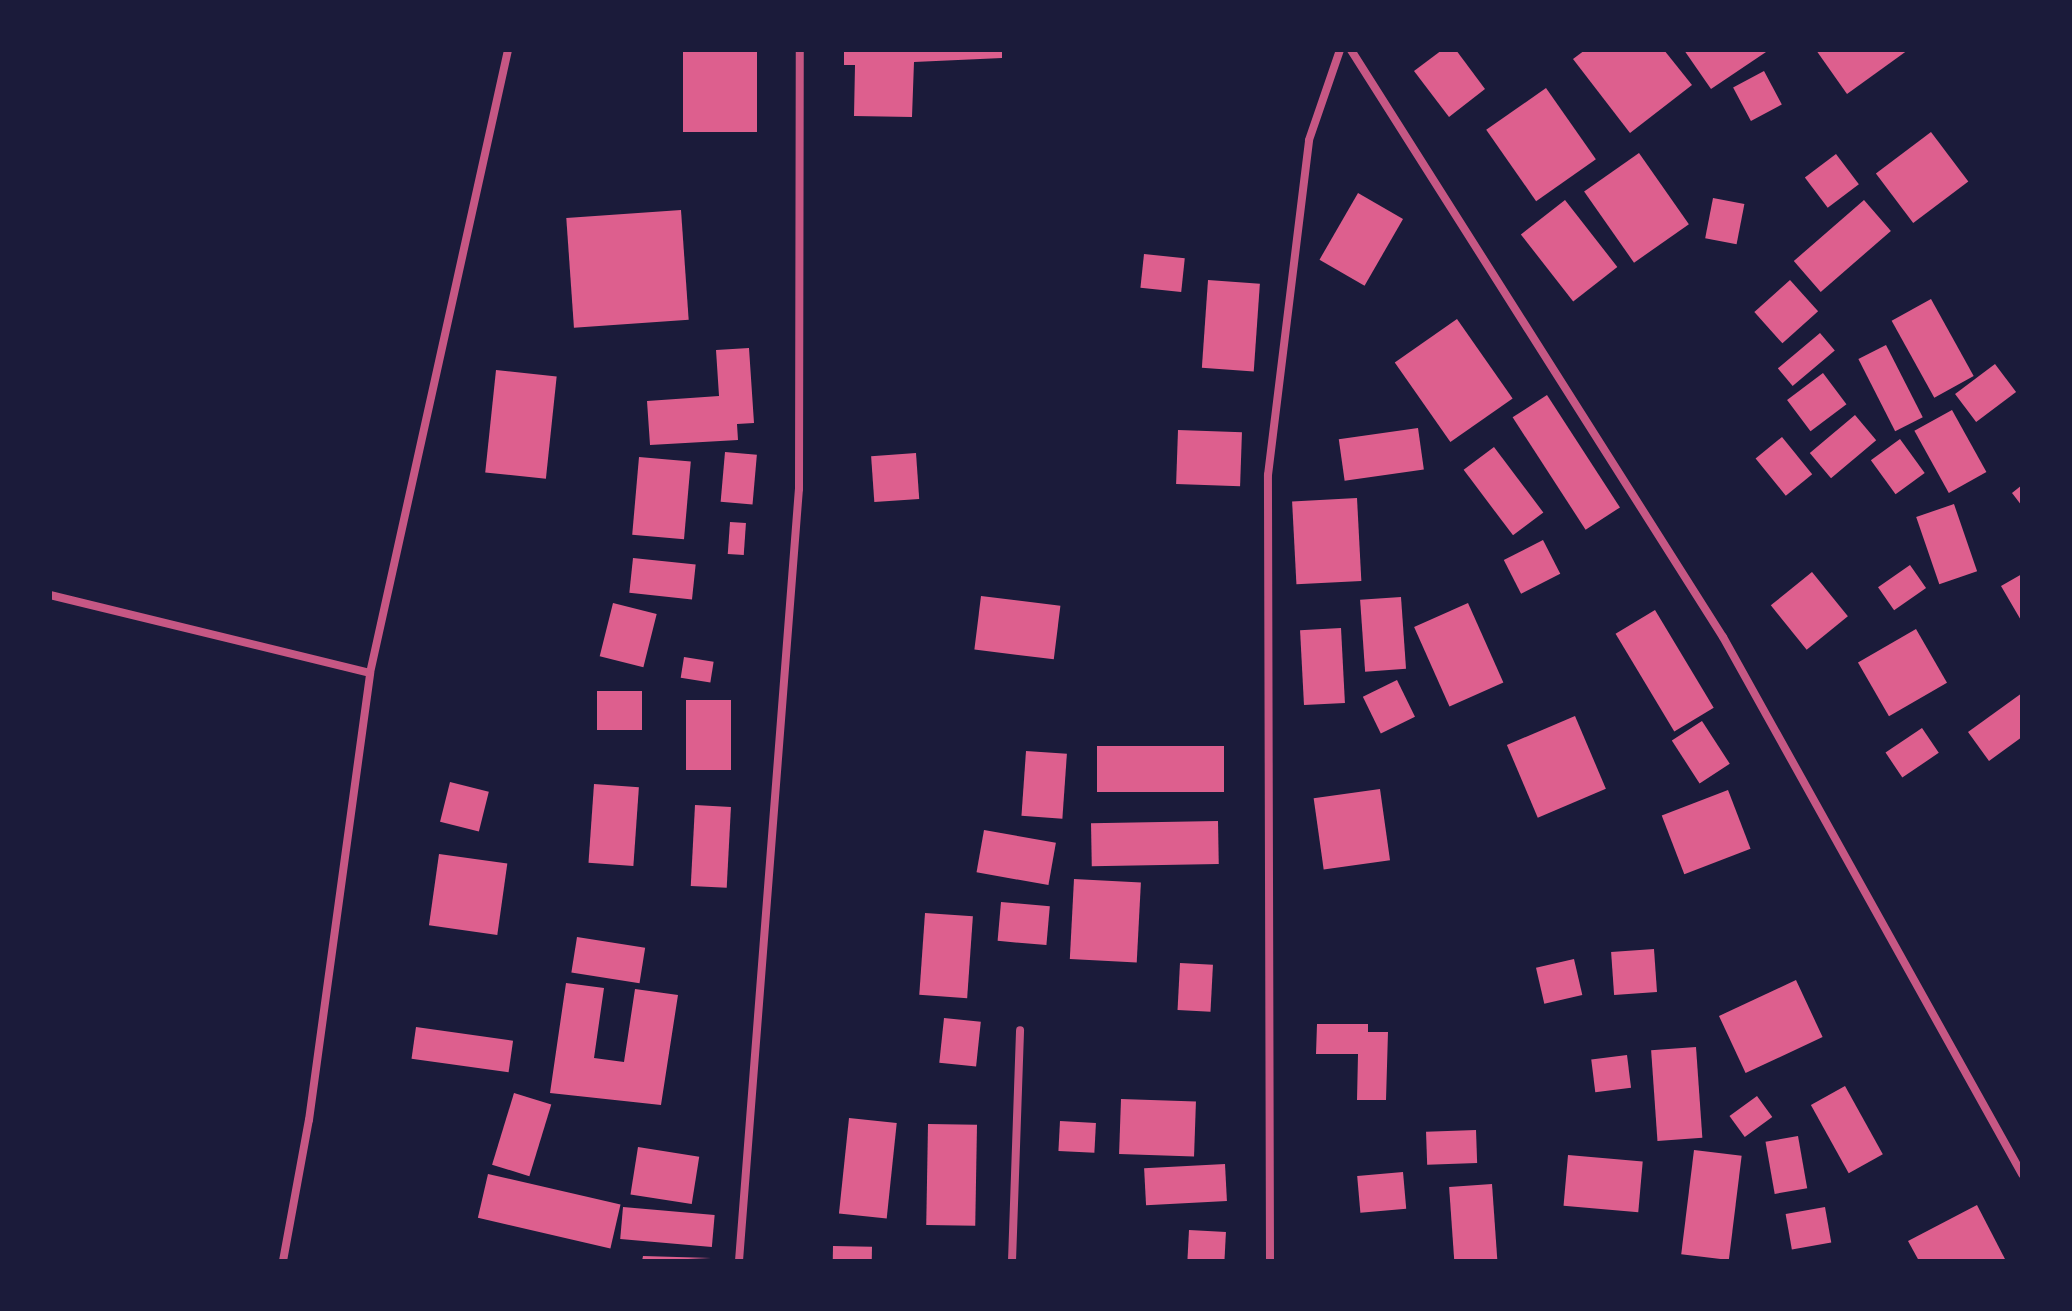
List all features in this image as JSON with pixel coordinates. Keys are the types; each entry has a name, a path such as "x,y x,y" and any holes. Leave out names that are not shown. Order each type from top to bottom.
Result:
{"street":[{"path":"283,1261 309,1120 370,673 508,50"},
{"path":"739,1261 799,489 800,50"},
{"path":"1270,1261 1268,475 1309,140 1340,50"},
{"path":"1351,50 1723,637 2022,1174"},
{"path":"50,595 370,673"},
{"path":"1012,1261 1020,1030"}],"building":[{"path":"683,50 757,50 757,132 683,132"},
{"path":"844,50 1002,50 1002,58 914,62 912,117 854,116 855,65 844,65"},
{"path":"1442,50 1456,50 1485,89 1449,117 1414,71"},
{"path":"1585,50 1664,50 1692,85 1630,133 1573,59"},
{"path":"1684,50 1769,50 1711,89"},
{"path":"1816,50 1908,50 1847,94"},
{"path":"1764,71 1782,105 1751,121 1733,87"},
{"path":"1546,88 1596,159 1536,201 1486,130"},
{"path":"1931,132 1968,182 1913,223 1876,174"},
{"path":"1639,153 1689,224 1634,263 1584,191"},
{"path":"1836,154 1859,184 1828,208 1805,177"},
{"path":"1358,193 1403,219 1365,286 1320,260"},
{"path":"1713,198 1744,204 1737,244 1705,238"},
{"path":"1565,200 1617,267 1573,301 1521,234"},
{"path":"1864,200 1891,231 1821,292 1794,261"},
{"path":"681,210 689,320 574,328 566,218"},
{"path":"1144,254 1185,258 1181,292 1140,288"},
{"path":"1208,280 1260,284 1254,371 1202,368"},
{"path":"1790,280 1818,311 1782,343 1754,312"},
{"path":"1931,299 1974,376 1934,398 1892,321"},
{"path":"1457,319 1513,398 1450,442 1395,363"},
{"path":"1820,333 1835,351 1793,386 1778,368"},
{"path":"1886,345 1923,417 1895,431 1858,359"},
{"path":"749,348 754,423 737,424 738,440 650,445 647,401 719,396 716,350"},
{"path":"1995,364 2016,392 1976,422 1955,394"},
{"path":"496,370 557,376 546,479 485,472"},
{"path":"1823,373 1846,404 1811,431 1787,400"},
{"path":"1547,395 1620,507 1586,530 1513,417"},
{"path":"1952,410 1986,472 1949,493 1914,431"},
{"path":"1855,415 1876,440 1831,478 1810,453"},
{"path":"1418,428 1424,470 1345,481 1339,439"},
{"path":"1178,430 1242,432 1240,486 1176,484"},
{"path":"1782,437 1812,474 1786,496 1756,458"},
{"path":"1900,439 1925,473 1896,494 1871,460"},
{"path":"1494,447 1543,512 1513,535 1464,470"},
{"path":"725,452 757,455 753,505 721,502"},
{"path":"916,453 919,499 874,502 871,456"},
{"path":"639,457 691,462 684,539 632,535"},
{"path":"2022,485 2022,506 2012,493"},
{"path":"1357,498 1361,581 1296,584 1292,501"},
{"path":"1954,504 1977,571 1939,584 1916,517"},
{"path":"730,522 746,523 744,555 728,554"},
{"path":"1543,540 1560,574 1521,594 1504,560"},
{"path":"633,558 696,565 692,599 629,593"},
{"path":"1910,565 1926,588 1894,610 1878,587"},
{"path":"1812,572 1848,616 1807,650 1771,605"},
{"path":"2022,574 2022,622 2001,586"},
{"path":"981,596 1060,606 1054,659 974,650"},
{"path":"1401,597 1406,669 1365,672 1360,600"},
{"path":"613,603 657,614 643,667 600,656"},
{"path":"1468,603 1503,682 1449,706 1414,627"},
{"path":"1655,610 1714,708 1674,731 1616,634"},
{"path":"1341,628 1345,703 1304,705 1300,630"},
{"path":"1916,629 1947,683 1889,716 1858,662"},
{"path":"684,657 714,662 710,682 681,678"},
{"path":"1397,680 1415,717 1381,734 1363,697"},
{"path":"597,691 642,691 642,730 597,730"},
{"path":"2022,693 2022,737 1989,761 1968,732"},
{"path":"686,700 731,700 731,770 686,770"},
{"path":"1575,716 1606,789 1538,818 1507,745"},
{"path":"1702,721 1730,764 1700,783 1672,741"},
{"path":"1922,728 1939,753 1902,777 1886,753"},
{"path":"1097,746 1224,746 1224,792 1097,792"},
{"path":"1026,751 1067,754 1062,819 1021,816"},
{"path":"450,782 489,792 479,831 440,822"},
{"path":"594,784 639,787 633,866 588,863"},
{"path":"1380,789 1390,860 1324,870 1314,798"},
{"path":"1728,790 1751,849 1684,874 1662,815"},
{"path":"695,805 731,807 727,888 691,886"},
{"path":"1218,821 1219,864 1092,866 1091,823"},
{"path":"984,830 1056,843 1048,885 977,872"},
{"path":"439,854 507,864 497,935 429,925"},
{"path":"1074,879 1141,883 1137,962 1070,959"},
{"path":"1001,902 1050,906 1046,945 998,941"},
{"path":"925,913 973,916 967,998 919,995"},
{"path":"577,937 645,948 640,983 571,973"},
{"path":"1654,949 1657,992 1614,995 1611,952"},
{"path":"1574,959 1582,995 1544,1004 1536,968"},
{"path":"1180,963 1213,965 1210,1012 1178,1010"},
{"path":"1796,980 1823,1037 1746,1073 1719,1016"},
{"path":"566,983 604,988 594,1058 624,1062 635,989 678,995 661,1105 550,1093"},
{"path":"944,1018 981,1022 976,1067 939,1063"},
{"path":"1317,1024 1368,1024 1368,1032 1388,1032 1386,1100 1357,1100 1358,1054 1316,1054"},
{"path":"416,1027 513,1041 509,1072 412,1059"},
{"path":"1696,1047 1702,1138 1657,1141 1651,1050"},
{"path":"1627,1055 1631,1088 1595,1092 1591,1059"},
{"path":"1845,1086 1883,1154 1849,1173 1811,1105"},
{"path":"514,1093 551,1104 529,1176 492,1165"},
{"path":"1757,1096 1772,1117 1745,1137 1729,1116"},
{"path":"1121,1099 1196,1102 1194,1157 1119,1154"},
{"path":"849,1118 897,1123 887,1218 839,1213"},
{"path":"1060,1121 1096,1123 1094,1153 1058,1151"},
{"path":"928,1124 977,1125 975,1226 926,1225"},
{"path":"1476,1130 1477,1163 1427,1165 1426,1132"},
{"path":"1798,1136 1807,1188 1775,1194 1766,1142"},
{"path":"638,1147 699,1157 692,1204 630,1194"},
{"path":"1694,1150 1742,1156 1729,1260 1681,1254"},
{"path":"1568,1155 1643,1162 1638,1212 1564,1206"},
{"path":"1225,1164 1227,1201 1146,1205 1144,1168"},
{"path":"1403,1172 1406,1209 1360,1213 1357,1176"},
{"path":"488,1174 621,1205 610,1248 478,1218"},
{"path":"1492,1184 1497,1261 1454,1261 1449,1187"},
{"path":"1977,1205 2006,1261 1919,1261 1908,1241"},
{"path":"623,1207 715,1215 712,1247 620,1239"},
{"path":"1825,1207 1831,1242 1792,1249 1786,1214"},
{"path":"1189,1230 1226,1232 1224,1261 1187,1261"},
{"path":"833,1246 872,1247 872,1261 833,1261"},
{"path":"643,1256 711,1258 642,1261"}]}
